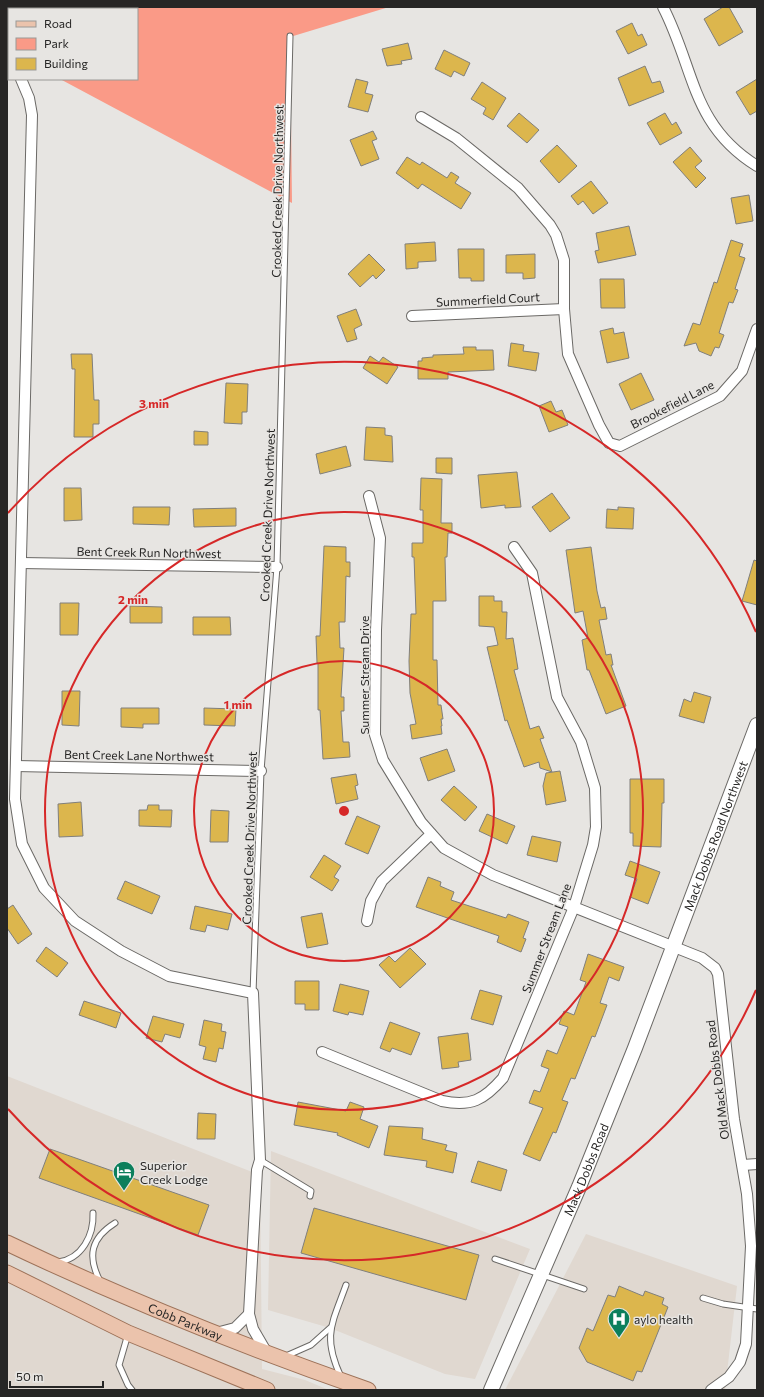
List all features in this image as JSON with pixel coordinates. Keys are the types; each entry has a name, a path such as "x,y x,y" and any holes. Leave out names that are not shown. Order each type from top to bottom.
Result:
{"main road":[{"name":"Cobb Parkway","path":"7,1243 103,1287 274,1356 368,1390"},
{"path":"7,1273 128,1333 267,1390"}],"street":[{"path":"663,7 704,112 712,124 734,148 757,166"},
{"path":"20,80 29,98 32,115 15,799 22,844 44,888 75,921 121,951 169,976 253,993 260,1160 257,1170 250,1314 253,1329 274,1356"},
{"path":"421,117 456,138 491,165 522,193 550,225 560,245 564,260 564,309"},
{"name":"Summerfield Court","path":"412,316 564,309"},
{"name":"Brookefield Lane","path":"564,309 570,362 609,443 620,446 720,396 742,371 757,329"},
{"name":"Summer Stream Drive","path":"369,496 380,538 375,735 383,760 421,822 444,848 493,875 673,947"},
{"name":"Summer Stream Lane","path":"322,1052 442,1101 456,1104 468,1103 486,1095 491,1092 503,1078 574,907 593,845 596,827 595,788 581,742 557,697 532,573 514,547"},
{"name":"Bent Creek Run Northwest","path":"21,563 277,567"},
{"name":"Mack Dobbs Road Northwest","path":"673,947 757,725"},
{"name":"Bent Creek Lane Northwest","path":"16,766 261,771"},
{"path":"367,921 371,901 382,882 431,834"},
{"name":"Old Mack Dobbs Road","path":"673,947 702,958 715,968 718,974 734,1119 747,1194 751,1246 753,1308 746,1344 740,1362 728,1377 711,1390"},
{"name":"Mack Dobbs Road","path":"491,1390 599,1137 673,947"},
{"path":"742,1165 757,1164"},
{"path":"216,1333 235,1328 250,1314"}],"lane":[{"name":"Crooked Creek Drive Northwest","path":"253,993 261,771 277,567 290,36"},
{"path":"260,1160 311,1191 310,1196"},
{"path":"50,1263 66,1260 79,1253 93,1229 93,1213"},
{"path":"103,1287 93,1266 92,1254 97,1240 102,1232 115,1222"},
{"path":"495,1259 584,1289"},
{"path":"343,1382 331,1349 330,1328 346,1285"},
{"path":"704,1298 723,1304 753,1308"},
{"path":"274,1356 311,1346 330,1328"},
{"path":"128,1333 119,1365 128,1386 132,1390"}],"shaded area":[{"path":"7,1076 260,1175 262,1369 305,1380 329,1390 7,1390"},
{"path":"271,1151 530,1249 475,1379 445,1374 330,1328 268,1310"},
{"path":"586,1234 737,1286 725,1390 505,1390"}],"green space":[{"path":"7,7 389,7 290,37 292,203 62,80 138,80 138,8 8,8 7,51"}],"building":[{"path":"723,7 729,7 743,32 719,46 704,19"},
{"path":"632,23 638,36 642,34 647,45 628,54 616,31"},
{"path":"408,43 412,59 401,61 402,64 387,66 382,49"},
{"path":"444,50 470,63 464,76 454,71 451,77 435,69"},
{"path":"645,66 652,83 660,81 664,92 629,106 618,78"},
{"path":"356,79 368,82 365,93 373,95 368,112 348,107"},
{"path":"757,79 757,111 750,115 736,92"},
{"path":"482,82 506,98 493,120 483,114 486,108 471,99"},
{"path":"519,113 539,130 527,143 507,126"},
{"path":"665,113 672,125 676,122 682,133 660,145 647,123"},
{"path":"373,131 377,139 372,141 379,159 361,166 350,140"},
{"path":"557,145 577,166 559,183 540,161"},
{"path":"690,147 702,161 695,167 706,178 696,188 673,162"},
{"path":"407,157 420,165 422,162 447,178 451,172 459,177 455,183 471,193 461,209 422,184 418,189 396,173"},
{"path":"591,181 608,203 593,214 583,201 578,205 571,196"},
{"path":"749,195 753,221 736,224 731,198"},
{"path":"629,226 636,255 598,263 595,251 599,250 596,233"},
{"path":"731,240 743,244 739,256 745,258 735,289 738,290 733,303 729,302 719,333 724,335 719,348 715,347 711,356 699,351 696,343 684,346 693,323 700,325 714,282 717,283"},
{"path":"435,242 436,261 418,262 418,268 406,269 405,244"},
{"path":"458,249 484,249 484,281 471,281 471,278 459,278"},
{"path":"369,254 385,270 376,279 373,275 360,287 348,274"},
{"path":"535,254 535,278 523,279 523,273 506,273 506,255"},
{"path":"600,279 624,279 625,308 601,308"},
{"path":"356,309 362,325 354,329 357,339 347,342 337,316"},
{"path":"613,328 614,334 624,332 629,358 607,363 600,331"},
{"path":"511,343 524,345 523,351 539,353 536,371 508,366"},
{"path":"463,347 476,347 476,350 493,350 494,370 448,372 448,379 418,379 418,361 422,361 422,358 433,357 433,355 464,354"},
{"path":"71,354 92,354 94,400 99,400 99,424 93,424 93,437 74,437 75,369 72,369"},
{"path":"370,356 379,362 383,357 398,367 387,384 363,368"},
{"path":"641,373 654,400 631,410 619,384"},
{"path":"226,383 248,384 247,412 242,412 242,424 224,423"},
{"path":"551,401 556,412 562,410 568,425 549,432 539,406"},
{"path":"366,427 385,428 385,435 392,436 393,462 364,460"},
{"path":"194,431 208,432 208,445 194,445"},
{"path":"346,446 351,466 320,474 316,454"},
{"path":"436,458 452,458 452,474 436,473"},
{"path":"517,472 521,507 505,508 505,505 481,508 478,475"},
{"path":"421,478 442,479 441,523 452,523 452,533 448,533 447,557 445,557 446,601 433,601 433,660 437,660 438,705 441,705 443,719 441,719 442,734 412,739 410,725 416,724 410,693 409,661 411,614 416,614 414,557 412,557 412,543 423,543 423,510 420,510"},
{"path":"64,488 81,488 82,520 64,521"},
{"path":"552,493 570,518 550,532 532,507"},
{"path":"133,507 170,507 169,525 133,524"},
{"path":"618,507 634,508 633,529 606,528 607,509 618,510"},
{"path":"236,508 236,526 194,527 193,509"},
{"path":"324,546 346,547 346,562 350,562 350,577 346,576 345,622 339,622 340,648 344,648 341,697 344,697 344,711 341,711 343,742 349,742 350,757 323,759 320,710 318,710 318,663 316,636 320,636"},
{"path":"591,547 597,591 601,608 605,607 607,619 599,620 606,655 611,654 613,665 611,665 626,706 606,714 589,670 587,670 582,640 588,638 583,611 575,613 566,550"},
{"path":"754,560 757,561 757,605 742,601"},
{"path":"479,596 494,596 494,601 502,601 502,612 507,612 506,639 513,638 518,669 514,670 530,729 539,726 544,738 540,739 552,772 540,768 539,762 524,767 507,720 505,721 487,647 498,645 494,627 479,626"},
{"path":"60,603 79,603 78,635 60,635"},
{"path":"130,606 162,607 162,623 130,623"},
{"path":"193,617 230,617 231,635 193,635"},
{"path":"62,691 80,691 79,726 62,725"},
{"path":"694,692 711,697 704,723 679,716 684,699 691,702"},
{"path":"121,708 159,708 159,724 143,724 143,728 121,727"},
{"path":"204,708 236,709 235,726 204,725"},
{"path":"447,749 455,771 428,781 420,758"},
{"path":"560,771 566,801 546,805 543,786 546,773"},
{"path":"356,774 358,785 355,786 358,799 336,804 331,778"},
{"path":"630,779 664,779 661,847 633,846 633,833 630,833"},
{"path":"454,786 477,807 465,821 441,800"},
{"path":"81,802 83,836 59,837 58,804"},
{"path":"148,805 159,805 159,810 172,810 171,827 139,826 139,810 147,810"},
{"path":"211,810 229,811 228,842 210,842"},
{"path":"487,814 515,826 507,844 479,831"},
{"path":"357,816 380,826 368,854 345,844"},
{"path":"532,836 561,842 557,862 527,855"},
{"path":"324,855 341,866 334,877 339,880 332,891 310,877"},
{"path":"630,861 660,872 648,904 630,897 637,879 625,875"},
{"path":"428,877 441,882 440,886 454,892 451,900 506,918 508,914 529,922 523,938 526,939 521,952 497,942 499,936 416,907"},
{"path":"125,881 160,896 152,914 117,899"},
{"path":"13,905 32,934 18,944 7,928 7,909"},
{"path":"195,906 232,914 228,930 207,925 205,932 190,929"},
{"path":"322,913 328,944 307,948 301,917"},
{"path":"46,947 68,963 57,977 36,961"},
{"path":"410,948 426,964 400,988 379,965 389,956 395,962"},
{"path":"588,954 624,967 619,981 609,977 600,1003 607,1005 595,1037 592,1036 575,1079 571,1078 562,1100 568,1102 556,1133 553,1132 540,1161 523,1154 543,1108 529,1103 534,1090 540,1092 549,1069 541,1066 547,1050 557,1054 568,1027 559,1024 564,1011 574,1015 586,982 580,980"},
{"path":"295,981 319,981 319,1010 305,1010 305,1004 295,1004"},
{"path":"340,984 369,991 363,1015 349,1012 348,1015 333,1011"},
{"path":"480,990 502,996 493,1025 471,1019"},
{"path":"84,1001 121,1013 116,1028 79,1015"},
{"path":"153,1016 184,1024 180,1038 165,1034 162,1042 146,1038"},
{"path":"204,1020 222,1024 221,1031 226,1032 223,1049 219,1048 216,1062 203,1059 206,1047 199,1045"},
{"path":"390,1022 420,1033 411,1055 392,1048 390,1052 380,1048"},
{"path":"468,1033 471,1060 458,1062 459,1067 442,1069 438,1037"},
{"path":"298,1102 346,1111 350,1102 364,1107 360,1119 378,1126 369,1148 337,1135 338,1133 294,1125"},
{"path":"198,1113 216,1114 215,1139 197,1139"},
{"path":"389,1126 423,1128 422,1139 447,1145 445,1150 457,1153 453,1173 426,1167 427,1161 384,1155"},
{"name":"Superior Creek Lodge","path":"50,1149 209,1205 198,1235 39,1178"},
{"path":"478,1161 507,1170 501,1191 471,1182"},
{"path":"314,1208 479,1255 466,1300 301,1253"},
{"name":"aylo health","path":"619,1286 643,1296 645,1291 664,1298 662,1304 668,1307 642,1372 637,1371 633,1381 587,1362 579,1348 587,1328 593,1331 608,1295 615,1297"}],"place":[{"name":"Superior Creek Lodge","path":"124,1192"},
{"name":"aylo health","path":"619,1338"}]}
